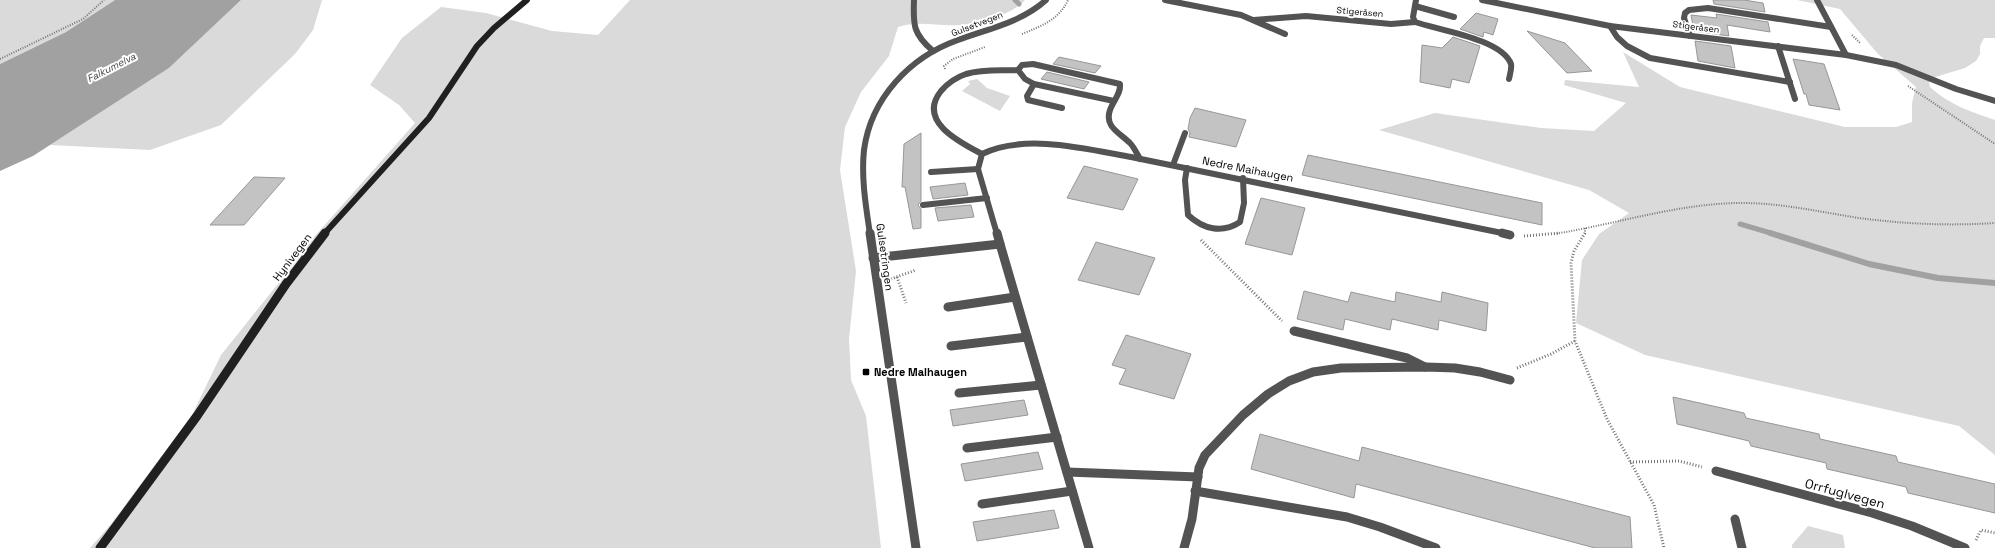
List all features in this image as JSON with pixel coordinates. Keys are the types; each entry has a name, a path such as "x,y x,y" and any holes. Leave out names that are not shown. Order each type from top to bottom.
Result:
{"main road":[{"name":"Hynivegen","path":"100,548 197,416 286,284 312,249 342,213 429,118 477,46 494,28 527,0"}],"street":[{"path":"914,0 913,26 918,36 933,51"},
{"name":"Gulsetvegen","path":"933,51 1023,16 1046,0"},
{"path":"1165,0 1212,8 1254,20 1285,34"},
{"name":"Stigeråsen","path":"1482,0 1610,26 1778,46 1896,65 1956,89 1995,101"},
{"path":"1817,0 1846,56"},
{"path":"1415,22 1413,17 1416,3 1454,17"},
{"path":"1690,36 1684,18 1685,13 1688,10 1697,8 1720,10 1831,27"},
{"name":"Stigeråsen","path":"1254,20 1306,16 1391,24 1415,22 1497,48 1508,58 1511,64 1509,79"},
{"path":"1610,26 1613,34 1618,39 1650,58 1790,82"},
{"path":"1778,46 1795,98"},
{"name":"Gulsetringen","path":"916,548 873,258 863,168 864,145 870,124 893,83 910,67 933,51"},
{"path":"1089,548 978,169 982,154 959,142 945,132 933,112 934,103 939,93 955,79 965,74 1018,70 1022,65 1033,64 1115,82 1120,84 1121,87 1108,112 1110,125 1130,143 1140,159"},
{"path":"1018,70 1025,79 1034,84 1114,101"},
{"path":"1034,84 1028,96 1028,100 1062,108"},
{"path":"1173,165 1185,133"},
{"name":"Nedre Maihaugen","path":"982,154 1000,147 1029,144 1060,146 1243,178 1510,235"},
{"path":"1186,168 1186,209 1192,220 1205,227 1214,229 1224,229 1236,226 1242,216 1244,203 1243,178"},
{"path":"931,172 978,169"},
{"path":"923,205 986,198"},
{"path":"873,258 1000,244"},
{"path":"948,307 1015,297"},
{"path":"1294,331 1407,358 1426,367"},
{"path":"951,346 1027,337"},
{"path":"1184,548 1192,519 1195,491 1205,455 1213,444 1253,407 1268,394 1289,381 1313,372 1341,368 1426,367 1461,369 1510,380"},
{"path":"959,393 1041,385"},
{"path":"967,448 1057,436"},
{"name":"Orrfuglvegen","path":"1716,471 1878,515 1912,526 1965,548"},
{"path":"1067,472 1198,478"},
{"path":"982,504 1072,490"},
{"path":"1195,491 1347,517 1380,527 1436,548"},
{"path":"1735,519 1742,548"}],"path":[{"path":"0,59 83,19 104,0"},
{"path":"1510,235 1532,237 1692,209 1741,203 1762,204 1884,221 1930,225 1995,223"},
{"path":"1192,220 1194,231 1201,240 1258,298 1294,331"},
{"path":"1585,228 1585,235 1574,251 1571,263 1575,341 1607,419 1654,505 1664,548"},
{"path":"897,277 906,302"},
{"path":"1510,380 1516,369 1551,354 1575,341"},
{"path":"1630,462 1679,461 1716,471"},
{"path":"1975,542 1982,530 1995,533"}],"shaded area":[{"path":"0,0 115,0 66,32 0,64"},
{"path":"241,0 322,0 313,30 295,54 221,125 150,150 50,145 169,68"},
{"path":"630,0 1025,0 1004,14 976,22 960,25 913,24 898,27 889,56 861,92 845,127 840,170 856,271 849,339 851,380 866,416 881,548 90,548 111,524 192,415 221,355 301,255 299,254 415,123 399,105 370,85 402,38 441,7 486,13 552,31 598,35"},
{"path":"1797,0 1995,0 1995,38 1984,38 1980,46 1980,54 1976,61 1965,68 1932,78 1929,82 1930,87 1952,103 1995,120 1995,455 1959,426 1645,355 1576,323 1582,260 1599,234 1629,213 1589,190 1379,130 1435,113 1541,128 1594,131 1626,103 1564,85 1565,80 1639,87 1623,52 1680,87 1845,127 1896,127 1912,122 1912,103 1916,87 1878,54 1840,9"},
{"path":"977,79 987,88 1010,96 1000,111 962,91 970,84 968,81"},
{"path":"1808,526 1843,535 1845,548 1792,548 1792,545"}],"water":[{"name":"Falkumelva","path":"115,0 241,0 169,68 33,156 0,171 0,64 66,32"}],"building":[{"path":"1713,0 1744,0 1763,3 1765,12 1714,4"},
{"path":"1476,13 1498,19 1493,35 1484,32 1483,37 1460,29"},
{"path":"1716,14 1768,22 1770,32 1727,25 1729,36 1694,31 1691,15 1717,18"},
{"path":"1527,31 1565,43 1592,71 1567,73"},
{"path":"1453,37 1480,46 1469,83 1452,79 1450,88 1420,82 1422,45 1442,48"},
{"path":"1695,41 1731,46 1735,68 1698,61"},
{"path":"1059,57 1101,66 1095,73 1053,64"},
{"path":"1793,59 1824,64 1840,110 1809,105"},
{"path":"1047,72 1089,82 1084,89 1041,79"},
{"path":"1195,108 1246,120 1236,147 1189,137 1190,133 1188,129 1190,118"},
{"path":"921,133 921,201 918,205 921,209 921,228 913,229 905,187 902,187 904,144"},
{"path":"1308,155 1542,203 1542,225 1302,175"},
{"path":"1084,166 1138,179 1123,210 1067,198"},
{"path":"254,177 285,178 244,225 210,225"},
{"path":"965,183 968,195 933,199 930,187"},
{"path":"1261,198 1305,208 1292,255 1245,244"},
{"path":"971,205 974,217 938,221 935,208"},
{"path":"1096,242 1155,258 1139,295 1078,280"},
{"path":"1304,291 1348,302 1351,292 1395,302 1396,292 1441,302 1442,292 1488,303 1486,331 1439,320 1438,330 1392,319 1390,330 1345,319 1343,330 1297,319"},
{"path":"1126,335 1191,354 1174,399 1119,384 1126,369 1112,365"},
{"path":"1673,397 1744,413 1746,418 1819,434 1820,439 1896,456 1898,462 1995,484 1995,513 1908,493 1906,487 1827,469 1826,463 1751,446 1749,441 1677,424"},
{"path":"1024,400 1028,415 953,426 950,410"},
{"path":"1260,434 1359,461 1362,447 1630,517 1632,548 1595,548 1356,484 1354,498 1251,469"},
{"path":"1038,452 1043,469 965,481 961,464"},
{"path":"1054,510 1059,528 977,541 973,522"}],"waterway":[{"path":"1015,0 1019,4"},
{"path":"1740,224 1774,234"},
{"path":"1770,233 1869,264 1938,278 1995,283"}],"place":[{"name":"Nedre Maihaugen","path":"866,372"}]}
